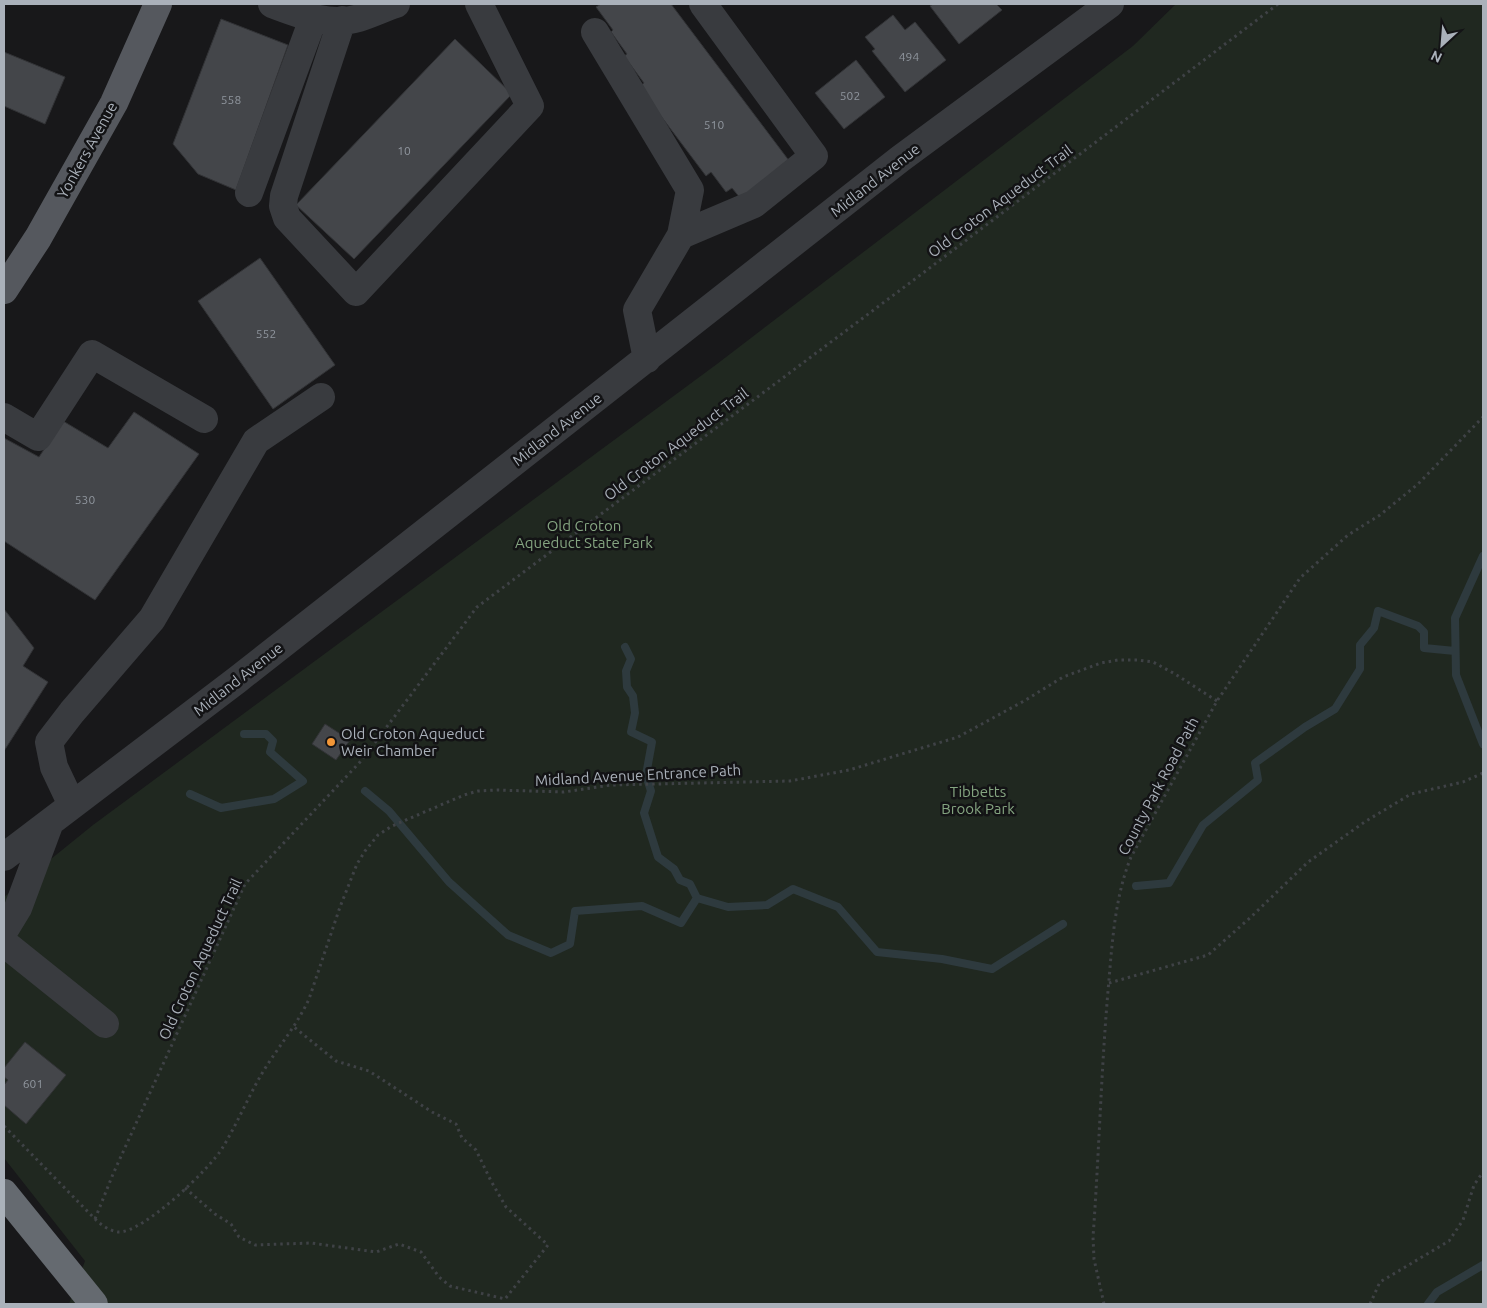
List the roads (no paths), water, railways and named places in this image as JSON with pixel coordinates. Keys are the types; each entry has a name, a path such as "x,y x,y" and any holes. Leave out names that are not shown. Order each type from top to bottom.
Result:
{"highway":[{"path":"4,1193 94,1304"}],"main road":[{"name":"Yonkers Avenue","path":"4,290 38,238 114,103 158,4"}],"street":[{"path":"272,4 313,19 342,20 358,19 396,4"},
{"path":"342,20 284,196 283,206 288,218 356,292 530,106 479,4"},
{"path":"681,235 754,204 814,156 703,4"},
{"name":"Midland Avenue","path":"4,856 237,680 900,160 1110,4"},
{"path":"249,193 313,19"},
{"path":"595,32 690,190 681,235 637,310 647,358"},
{"path":"4,416 38,437 92,354 204,419"},
{"path":"72,805 54,767 49,742 72,712 152,619 256,441 321,397"},
{"path":"4,931 18,908 50,822"},
{"path":"4,943 105,1024"}],"waterway":[{"path":"1483,556 1455,618 1456,675 1483,744"},
{"path":"1136,886 1169,883 1203,825 1258,780 1255,763 1305,727 1335,709 1360,669 1360,645 1374,628 1378,611 1418,626 1424,632 1424,648 1455,651"},
{"path":"625,647 631,659 626,671 627,687 633,696 635,713 631,732 652,742 646,775 651,791 644,813 658,857 674,869 680,880 690,884 697,898"},
{"path":"190,794 221,808 274,799 303,781 270,752 273,741 266,734 244,734"},
{"path":"365,791 389,811 449,882 508,935 551,953 570,944 575,911 642,906 681,923 697,898 728,907 767,905 793,889 838,907 877,952 942,959 992,969 1063,924"},
{"path":"1428,1304 1437,1292 1483,1265"}],"place":[{"name":"Old Croton Aqueduct Weir Chamber","path":"331,742"}],"park label":[{"name":"Old Croton Aqueduct State Park","path":"584,534"},
{"name":"Tibbetts Brook Park","path":"978,800"}]}
